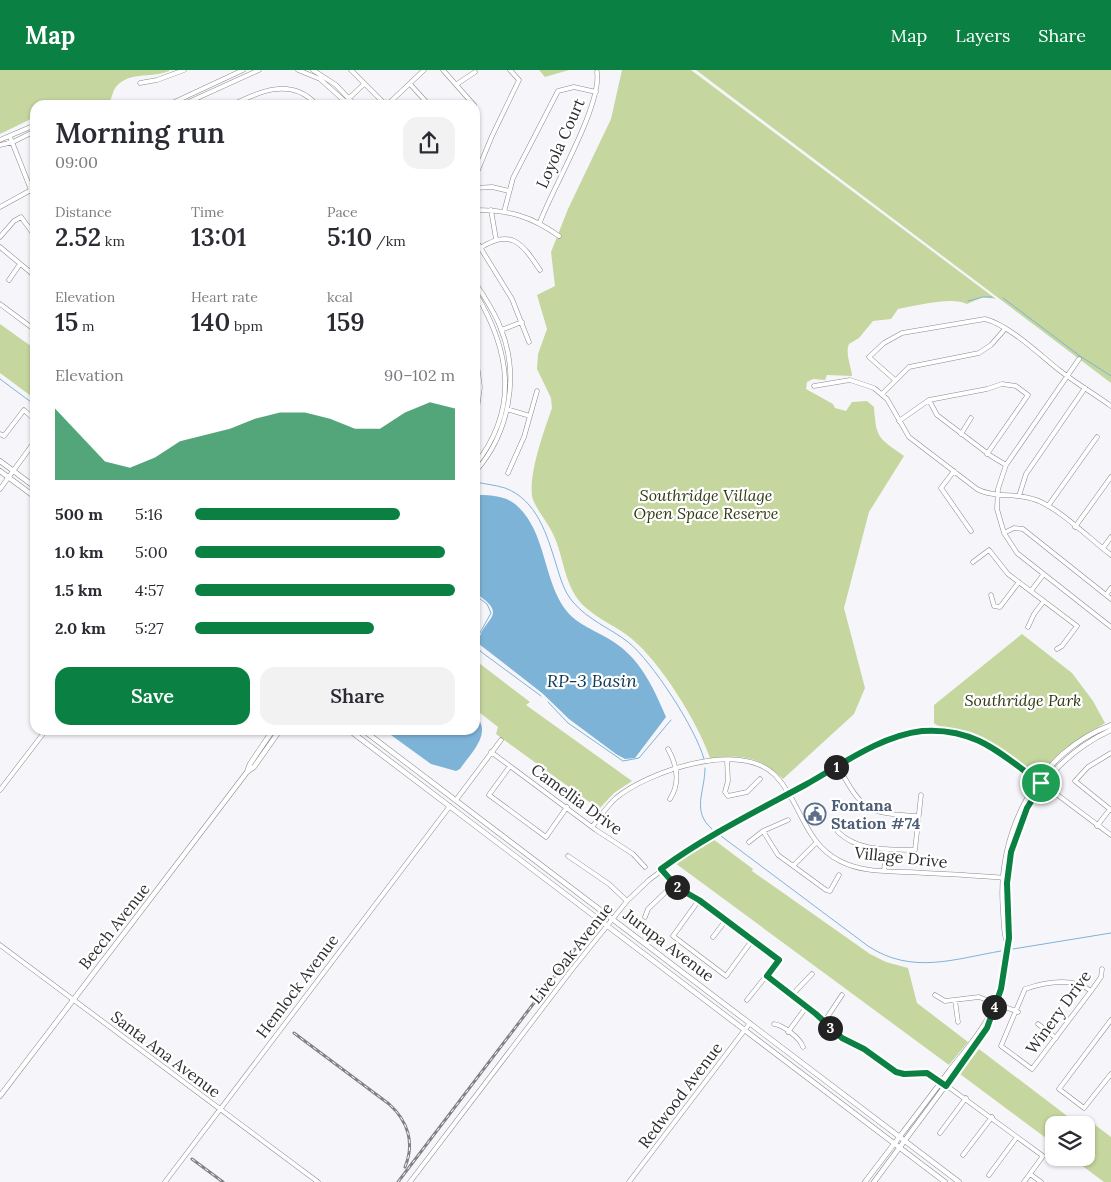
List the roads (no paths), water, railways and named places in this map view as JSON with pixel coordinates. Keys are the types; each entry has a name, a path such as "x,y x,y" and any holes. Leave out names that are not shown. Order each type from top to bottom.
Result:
{"main road":[{"path":"0,461 30,482"},
{"path":"0,471 30,493"},
{"path":"874,1182 984,1032 996,1003 1001,989 1007,956 1005,878 1012,829 1024,802 1072,747 1111,725"},
{"path":"1040,783 1074,752 1111,730"},
{"name":"Beech Avenue","path":"0,1096 247,772 250,764 270,735"},
{"name":"Beech Avenue","path":"247,772 254,767 276,735"},
{"name":"Jurupa Avenue","path":"356,735 946,1182"},
{"name":"Jurupa Avenue","path":"369,735 959,1182"},
{"path":"865,1182 989,1017"}],"street":[{"path":"140,83 157,80 184,70"},
{"path":"179,100 243,70"},
{"path":"192,100 247,72 259,70"},
{"path":"298,70 320,79 343,100"},
{"path":"313,70 331,81 344,100"},
{"path":"351,70 382,100"},
{"path":"392,100 424,70"},
{"path":"443,70 470,100"},
{"path":"480,162 519,80 510,70"},
{"path":"457,84 475,72"},
{"name":"Loyola Court","path":"540,222 591,112 596,92 597,72"},
{"path":"349,100 364,84"},
{"path":"410,84 425,100"},
{"path":"504,212 509,191 558,91 574,87 596,92"},
{"path":"242,100 262,90 279,88 296,91 308,100"},
{"path":"0,140 12,140 30,128"},
{"path":"0,146 30,132"},
{"path":"12,140 30,187"},
{"path":"480,188 492,187 509,191"},
{"path":"0,207 30,191"},
{"path":"480,210 504,212 540,222 559,236"},
{"path":"491,210 496,239"},
{"path":"0,236 20,217 30,230"},
{"path":"530,342 512,298 480,248 496,239 509,239 520,244 540,270"},
{"path":"0,247 30,272"},
{"path":"9,280 20,264"},
{"path":"480,291 502,330 510,369 505,409 480,458"},
{"path":"480,301 496,331 505,368 505,409"},
{"path":"0,304 30,326"},
{"path":"895,380 869,357 886,341 906,332 980,319 990,320 1047,358 1067,376 1111,406"},
{"path":"496,331 522,322"},
{"path":"882,394 904,371 915,365 982,352 992,346 1005,329"},
{"path":"1079,359 1006,465 997,494 998,515 1004,533 1017,553 1111,627"},
{"path":"814,386 855,380 872,386 882,394 909,437 979,490 1033,498 1048,506 1111,555"},
{"path":"899,421 929,400 1006,383 1020,388 1028,395 987,454"},
{"path":"1019,496 1026,474 1085,388"},
{"path":"508,473 524,437 537,391"},
{"path":"929,400 934,413 987,454 1006,465"},
{"path":"505,409 530,416"},
{"path":"2,435 24,410 30,415"},
{"path":"961,434 971,418"},
{"path":"1048,506 1097,437"},
{"path":"0,489 30,448"},
{"path":"954,471 941,488 971,531"},
{"path":"1075,527 1111,477"},
{"path":"1004,533 1014,528 1023,529 1111,599"},
{"path":"1102,548 1111,537"},
{"path":"973,562 990,550 1002,567 1019,582 1077,626 1062,646 1057,649"},
{"path":"1031,591 1043,575"},
{"path":"991,595 993,604 999,608 1019,582"},
{"path":"1106,595 1111,588"},
{"path":"1028,628 1034,614 1044,601"},
{"name":"Live Oak Avenue","path":"410,1182 627,901 661,869 709,838 838,766 900,736 918,732 941,731 959,734 986,743 1111,835"},
{"path":"0,790 42,735"},
{"path":"456,800 501,740"},
{"path":"668,749 676,769 677,785 670,799"},
{"name":"Camellia Drive","path":"492,752 592,827 632,854 645,867"},
{"path":"1097,826 1110,810 1075,781 1088,767 1111,753"},
{"path":"727,760 728,781 725,792 728,796 747,792 760,779"},
{"name":"Village Drive","path":"592,827 620,795 650,779 676,769 705,763 742,760 762,766 776,777 816,843 830,855 847,864 884,870 1005,878"},
{"path":"510,766 489,795 546,836 567,807"},
{"path":"838,766 856,797 867,807 882,813 918,816"},
{"path":"838,832 857,845 915,850 921,795"},
{"name":"Hemlock Avenue","path":"165,1182 450,806"},
{"path":"748,842 763,831 788,820"},
{"path":"763,831 775,852 830,891 840,875"},
{"path":"793,866 816,843"},
{"path":"884,870 886,849"},
{"path":"568,856 611,886 627,901"},
{"path":"661,869 674,884 753,939 779,960 747,1000"},
{"path":"645,917 648,910 674,884"},
{"path":"699,900 673,936 726,976 753,939"},
{"path":"713,937 726,920"},
{"name":"Santa Ana Avenue","path":"0,945 318,1182"},
{"name":"Winery Drive","path":"1018,1012 1001,1046 1032,1069 1101,977 1102,969"},
{"path":"792,995 812,974"},
{"path":"767,976 807,1006 842,1038 864,1049 898,1073 927,1073 966,1098 1043,1156 1024,1182"},
{"path":"935,995 943,1001 976,997 1018,1012 1025,989 1070,982 1080,984 1091,991"},
{"path":"824,1022 842,995"},
{"path":"956,1000 958,1022"},
{"path":"788,1032 807,1006"},
{"path":"1111,1020 1059,1089 1084,1108 1111,1074"},
{"name":"Redwood Avenue","path":"629,1182 751,1023"},
{"path":"774,1024 802,1043 803,1047"},
{"path":"1038,1024 1056,1038"},
{"path":"940,1133 966,1098"},
{"path":"963,1155 992,1117"},
{"path":"989,1175 1018,1137"},
{"path":"1030,1174 1041,1182"}],"water":[{"name":"RP-3 Basin","path":"480,495 501,497 511,501 525,514 538,538 550,578 566,611 579,622 627,652 647,678 666,717 635,758 625,759 616,754 569,719 542,693 480,645 480,635 493,613 492,607 480,597"},
{"path":"480,722 481,736 474,750 460,769 456,771 431,764 391,735 480,735"}],"waterway":[{"path":"968,301 992,297"},
{"path":"1003,298 1080,356 1111,376"},
{"path":"0,379 30,401"},
{"path":"480,483 505,488 525,501 533,510 549,542 567,594 585,614 628,642 649,664 683,714 704,759"},
{"path":"480,599 487,604 491,613 480,633"},
{"path":"480,651 541,696"},
{"path":"548,702 568,723 623,761 639,758 671,720"},
{"path":"705,768 701,808 702,815 712,829"},
{"path":"721,836 868,946 884,955 901,960 933,962 950,961 1001,951"},
{"path":"1013,949 1111,933"}],"railway":[{"path":"398,1182 575,949"},
{"path":"294,1033 396,1111 408,1133 409,1149 405,1167"},
{"path":"192,1159 223,1182"}],"place":[{"name":"Fontana Station #74","path":"815,814"}],"park label":[{"name":"Southridge Village Open Space Reserve","path":"706,504"},
{"name":"Southridge Park","path":"1023,700"}]}
